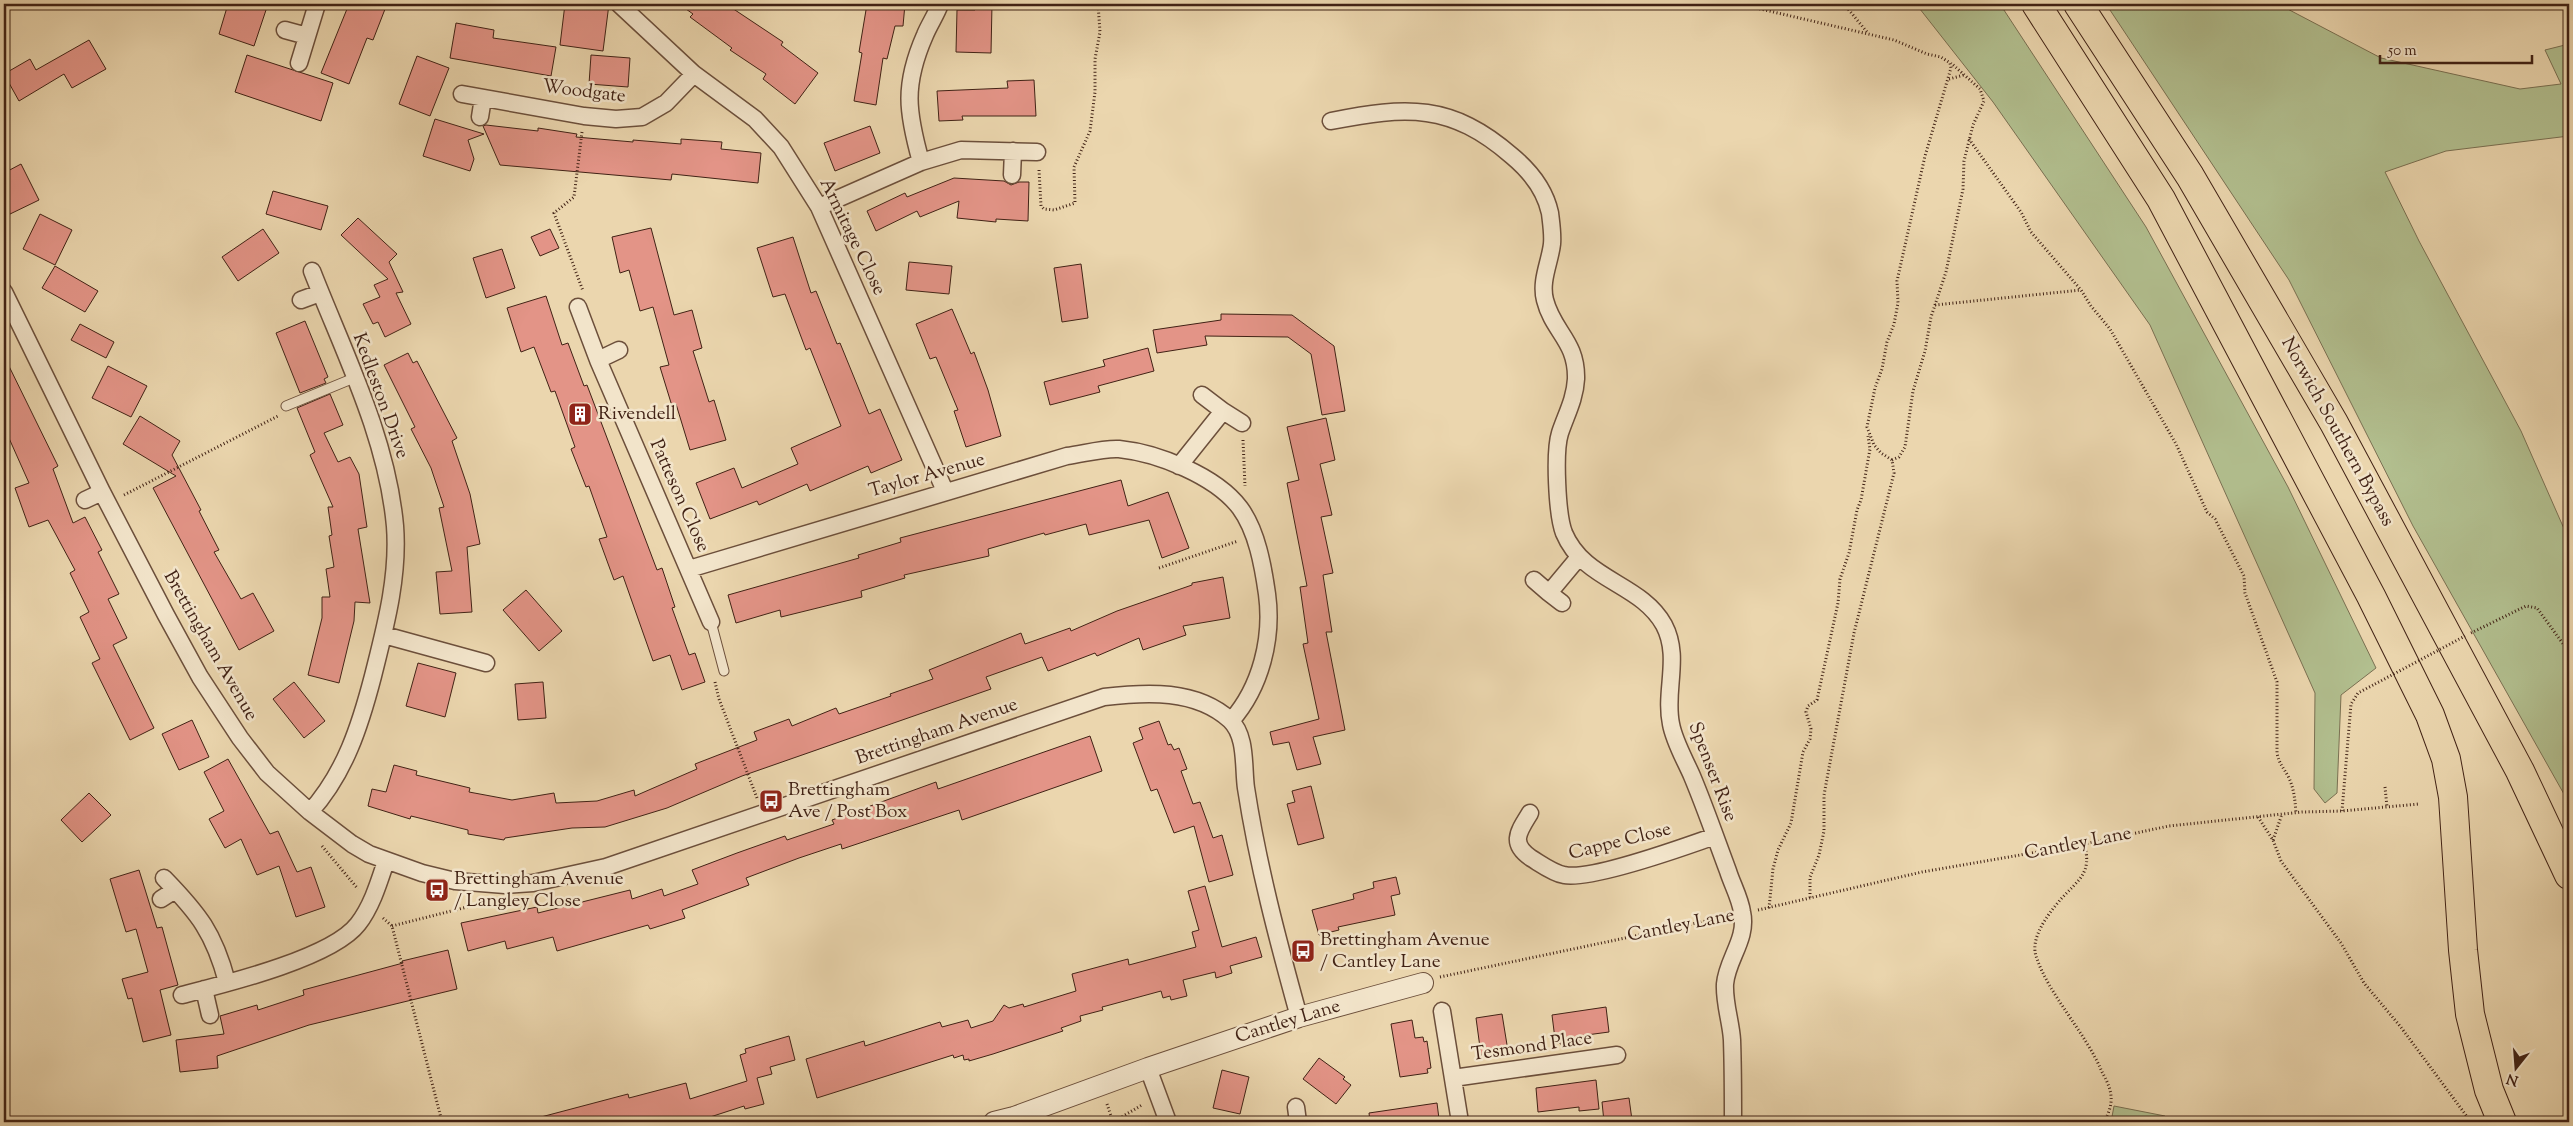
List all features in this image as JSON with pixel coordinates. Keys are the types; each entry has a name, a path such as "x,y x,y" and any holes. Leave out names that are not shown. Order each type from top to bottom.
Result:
{"highway":[{"path":"2036,4 2162,199 2371,596 2430,715 2446,759 2452,788 2463,950 2470,1014 2489,1090 2502,1122"},
{"name":"Norwich Southern Bypass","path":"2078,4 2190,176 2334,423 2520,771 2569,875"},
{"path":"2334,423 2466,652 2569,841"}],"street":[{"path":"299,63 317,4"},
{"name":"Armitage Close","path":"619,4 694,74 755,119 781,147 819,207 945,491"},
{"path":"921,162 908,109 909,81 924,36 940,4"},
{"path":"285,30 307,36"},
{"name":"Woodgate","path":"462,94 584,116 616,119 642,117 666,102 694,74"},
{"path":"480,117 483,98"},
{"name":"Spenser Rise","path":"1331,121 1389,111 1418,112 1451,118 1485,133 1516,160 1538,184 1549,210 1553,241 1546,273 1544,296 1551,318 1576,358 1576,382 1573,399 1558,437 1558,512 1565,534 1579,557 1601,576 1651,606 1665,626 1672,650 1671,725 1743,913 1742,937 1726,977 1725,988 1732,1038 1733,1122"},
{"path":"819,207 921,162 961,150 1038,152"},
{"path":"1012,175 1013,151"},
{"name":"Kedleston Drive","path":"310,812 338,776 350,752 384,635 392,586 395,528 386,472 373,424 312,271"},
{"name":"Brettingham Avenue","path":"4,292 105,498 196,669 235,730 268,773 310,812 352,844 369,854 422,873 456,882 505,885 533,883 606,867 1104,697 1145,692 1184,697 1214,708 1231,721 1242,742 1255,846 1274,929 1299,1016"},
{"path":"301,300 320,293"},
{"name":"Patteson Close","path":"578,307 598,360 689,569 710,622"},
{"path":"598,360 619,350"},
{"path":"1202,395 1242,423"},
{"path":"1179,466 1223,411"},
{"name":"Taylor Avenue","path":"689,569 1067,456 1118,449 1150,455 1179,466 1210,482 1240,508 1253,536 1264,571 1270,633 1259,672 1248,699 1231,721"},
{"path":"85,500 105,498"},
{"path":"1549,592 1579,557"},
{"path":"1534,580 1562,603"},
{"path":"384,635 486,663"},
{"name":"Cappe Close","path":"1530,813 1519,832 1517,843 1522,851 1548,868 1565,876 1582,875 1635,862 1715,836"},
{"path":"182,995 308,956 334,945 348,935 370,904 386,861"},
{"path":"161,899 170,884 201,918 219,951 227,982"},
{"name":"Cantley Lane","path":"994,1122 1032,1111 1148,1068 1299,1016 1423,983"},
{"path":"204,989 210,1015"},
{"path":"1442,1011 1460,1122"},
{"name":"Tesmond Place","path":"1453,1078 1617,1055"},
{"path":"1148,1068 1168,1122"}],"lane":[{"path":"286,406 354,378"},
{"path":"710,622 724,671"}],"path":[{"path":"1038,152 1041,206 1044,209 1054,210 1075,203 1074,168 1090,131 1094,106 1095,59 1100,32 1098,4"},
{"path":"1739,4 1894,40 1950,62 1980,89 1984,101 1972,125 1964,161 1963,190 1956,229 1913,391 1905,447 1899,457 1892,460"},
{"path":"1844,4 1864,30 1878,36"},
{"path":"1770,908 1773,869 1778,850 1791,823 1803,752 1810,739 1811,729 1806,712 1808,706 1817,700 1838,604 1840,579 1849,553 1857,510 1861,500 1870,448 1867,427 1887,342 1894,324 1898,303 1897,281 1925,156 1948,79 1950,62"},
{"path":"1948,79 1964,75"},
{"path":"578,307 583,299 583,290 554,213 574,196 584,116"},
{"path":"1969,140 2021,212 2031,232 2081,290 2091,306 2110,329 2150,395 2161,421 2176,444 2207,512 2215,520 2244,576 2245,593 2277,682 2278,763 2288,776 2295,793 2296,813"},
{"path":"1935,305 2081,290"},
{"path":"105,498 289,411 298,401"},
{"path":"1240,508 1245,491 1242,423"},
{"path":"1867,427 1874,445 1881,454 1892,460"},
{"path":"1810,898 1810,877 1819,855 1824,831 1824,795 1854,633 1888,501 1894,473 1892,460"},
{"path":"1160,568 1217,549"},
{"path":"2342,811 2351,704 2358,693 2526,606 2537,608 2569,652"},
{"path":"714,676 719,699 762,813"},
{"path":"2385,788 2387,807"},
{"name":"Cantley Lane","path":"1423,983 1529,956 1770,908 1922,872 2084,844 2169,826 2282,814 2419,804"},
{"path":"2273,840 2282,814"},
{"path":"2258,817 2273,840 2281,861 2341,943 2364,983 2400,1026 2471,1122"},
{"path":"2084,844 2087,854 2085,872 2080,882 2061,899 2048,918 2036,939 2035,954 2042,970 2097,1059 2106,1080 2111,1097 2108,1115 2104,1122"},
{"path":"442,1122 392,926 501,898 505,885"},
{"path":"1113,1122 1159,1098"}],"green space":[{"path":"1916,4 2000,4 2146,227 2288,487 2376,668 2341,695 2337,793 2325,803 2314,789 2315,693 2150,325 1993,102"},
{"path":"2106,4 2278,4 2381,58 2520,89 2561,84 2545,50 2569,44 2569,136 2446,151 2385,172 2419,241 2521,431 2569,540 2569,803 2413,526 2289,280"},
{"path":"2114,1106 2165,1116 2169,1122 2111,1122"}],"building":[{"path":"228,4 268,4 254,46 219,34"},
{"path":"349,4 387,4 373,40 367,38 349,84 321,73"},
{"path":"565,4 609,4 603,51 560,45"},
{"path":"679,4 726,4 783,42 781,45 818,73 795,104 763,79 766,74 730,50 732,48 690,17 693,14"},
{"path":"867,4 905,4 903,26 895,26 887,59 883,58 876,105 854,101 862,53 859,52"},
{"path":"976,4 992,4 991,53 956,52 957,10 975,10"},
{"path":"456,23 494,30 493,38 556,47 551,76 450,58"},
{"path":"89,40 106,69 72,88 64,74 19,101 4,74 30,59 36,70"},
{"path":"247,55 333,83 321,121 235,92"},
{"path":"591,55 630,58 628,87 589,84"},
{"path":"417,56 449,68 430,116 399,104"},
{"path":"1034,80 1036,116 962,116 963,120 939,121 937,91 1008,88 1007,81"},
{"path":"435,119 484,134 468,140 474,159 470,171 423,156"},
{"path":"483,126 538,131 538,128 577,134 576,137 633,142 633,140 681,144 681,139 722,142 721,149 761,153 758,183 672,174 671,180 500,165"},
{"path":"870,126 880,153 835,171 824,143"},
{"path":"21,164 39,200 8,215 4,206 4,173"},
{"path":"954,178 1004,181 1011,185 1019,182 1029,182 1028,221 996,219 996,222 957,218 959,201 920,217 917,211 876,231 867,211 905,193 907,197"},
{"path":"273,191 328,206 321,230 266,214"},
{"path":"40,214 72,230 55,265 23,249"},
{"path":"358,218 397,254 389,262 403,292 396,293 411,324 385,337 378,322 373,324 363,304 380,297 374,285 388,279 341,235"},
{"path":"651,228 674,315 692,310 702,348 693,351 709,402 714,400 726,440 690,450 676,404 672,406 660,367 669,365 653,307 640,311 629,270 620,273 612,237"},
{"path":"263,229 279,253 238,281 222,257"},
{"path":"550,229 559,248 540,256 531,237"},
{"path":"793,237 811,293 816,291 837,344 840,343 869,414 880,409 902,460 871,473 868,466 810,491 807,484 759,505 757,501 710,519 696,483 734,468 742,488 798,464 791,448 841,426 810,348 806,350 785,294 773,297 757,248"},
{"path":"502,249 515,288 486,298 473,258"},
{"path":"909,262 952,266 949,294 906,290"},
{"path":"1081,264 1088,318 1062,322 1054,268"},
{"path":"55,266 98,291 85,312 42,288"},
{"path":"546,296 562,345 568,343 584,386 587,385 657,570 662,568 675,607 672,608 689,655 695,653 705,682 682,690 670,655 653,661 623,576 614,580 599,539 607,537 589,486 586,487 571,449 575,447 555,391 551,392 534,347 521,352 507,308"},
{"path":"952,309 971,354 974,352 988,390 1001,436 966,447 954,411 958,410 936,357 930,359 916,324"},
{"path":"1221,314 1292,315 1334,346 1345,411 1322,415 1311,354 1288,337 1205,336 1207,345 1157,353 1153,330 1221,320"},
{"path":"305,321 328,377 324,379 326,383 300,393 276,333"},
{"path":"80,324 114,342 106,358 71,340"},
{"path":"1148,348 1154,371 1098,386 1100,392 1050,405 1044,382 1105,366 1103,360"},
{"path":"408,353 413,363 417,361 457,438 452,441 470,494 480,544 467,547 472,612 440,614 436,572 452,571 439,508 444,507 431,468 411,429 415,427 384,365"},
{"path":"4,356 58,466 53,469 73,523 85,517 102,550 98,552 119,594 108,599 127,638 113,645 154,728 130,740 92,663 100,659 80,617 89,612 70,573 75,570 48,520 29,527 15,488 29,483 4,427"},
{"path":"108,366 147,386 131,417 92,398"},
{"path":"330,394 343,425 324,433 338,462 350,457 359,474 367,527 358,529 370,603 355,602 354,621 339,683 308,675 322,618 322,597 330,597 326,569 334,567 329,536 332,535 328,507 333,507 310,455 315,452 297,408"},
{"path":"140,416 180,441 172,455 201,510 199,511 219,550 214,552 241,599 253,593 274,631 239,650 153,488 176,476 123,444"},
{"path":"1326,418 1335,460 1320,464 1332,515 1321,517 1333,573 1323,575 1332,632 1326,632 1345,730 1313,737 1321,764 1297,770 1289,742 1273,745 1270,732 1319,719 1303,644 1308,643 1300,587 1307,586 1287,483 1299,480 1287,427"},
{"path":"1121,480 1128,506 1168,492 1189,548 1162,558 1149,520 1089,535 1086,524 1045,535 1044,533 988,549 989,556 904,575 905,578 861,591 862,597 781,617 780,610 736,623 728,595 859,558 858,555 901,542 900,538"},
{"path":"1223,577 1230,618 1183,626 1186,635 1143,650 1139,638 1097,656 1095,653 1048,671 1042,657 986,677 991,689 742,776 667,808 605,827 572,828 505,838 504,840 468,834 468,830 411,816 410,819 368,806 372,789 386,792 394,765 417,771 416,775 470,788 469,792 512,800 554,793 556,803 597,801 634,790 635,796 697,769 695,764 757,740 754,732 789,719 792,726 836,708 839,714 891,696 890,694 933,679 929,670 1021,633 1025,644 1070,628 1071,631 1117,611 1192,585 1192,583"},
{"path":"526,590 562,631 539,651 503,610"},
{"path":"418,663 456,673 445,717 406,706"},
{"path":"294,682 325,721 304,738 273,699"},
{"path":"543,682 546,718 518,720 515,684"},
{"path":"192,720 209,757 179,770 162,734"},
{"path":"1159,721 1168,745 1171,744 1174,750 1179,748 1187,769 1181,771 1193,804 1200,802 1213,838 1222,835 1233,875 1209,882 1194,826 1174,833 1157,789 1151,791 1133,743 1143,739 1139,728"},
{"path":"1090,736 1102,771 962,820 959,810 842,849 841,844 799,858 746,878 749,885 682,910 685,918 650,929 648,925 557,951 553,937 507,949 505,941 468,951 461,923 537,907 538,913 630,890 632,899 662,889 664,896 698,884 692,870 737,853 785,836 787,840 834,824 832,820 936,782 938,789"},
{"path":"228,759 270,834 278,831 297,872 311,867 325,907 296,917 279,866 257,875 241,839 225,848 209,819 224,811 204,772"},
{"path":"1311,786 1324,838 1298,845 1287,804 1295,802 1292,791"},
{"path":"89,793 111,815 82,842 61,820"},
{"path":"139,870 157,928 162,927 178,985 160,990 171,1035 143,1042 132,998 128,999 122,979 148,972 136,929 126,932 110,879"},
{"path":"1396,877 1400,894 1391,896 1395,915 1338,927 1339,930 1319,935 1312,910 1354,899 1353,894 1374,888 1373,882"},
{"path":"1205,886 1222,947 1256,937 1262,957 1230,966 1232,973 1216,978 1215,972 1183,980 1187,996 1171,1000 1170,996 1163,998 1161,991 1102,1007 1103,1010 1080,1016 1081,1021 1061,1028 1063,1031 993,1054 969,1061 969,1059 964,1060 963,1055 954,1058 953,1055 817,1098 806,1059 864,1041 865,1046 940,1022 942,1027 968,1020 971,1028 993,1021 1004,1005 1009,1008 1023,1004 1024,1007 1076,991 1072,974 1128,959 1129,965 1196,947 1192,932 1199,930 1188,891"},
{"path":"448,950 457,989 309,1025 217,1056 218,1068 180,1072 176,1040 224,1034 220,1016 257,1005 258,1010 304,995 303,990 403,963 402,961"},
{"path":"1606,1007 1609,1032 1579,1036 1580,1042 1560,1044 1560,1039 1555,1039 1552,1015"},
{"path":"1502,1014 1508,1051 1481,1055 1476,1018"},
{"path":"1412,1020 1415,1038 1423,1037 1424,1042 1427,1041 1431,1068 1427,1069 1428,1073 1400,1077 1391,1024"},
{"path":"789,1036 795,1060 770,1067 772,1074 757,1078 764,1104 745,1109 744,1106 701,1120 700,1118 682,1122 542,1122 541,1117 628,1094 629,1098 686,1083 690,1099 747,1081 740,1055 746,1053 745,1049"},
{"path":"1319,1058 1345,1077 1343,1079 1351,1085 1336,1104 1303,1079"},
{"path":"1222,1070 1249,1077 1240,1114 1213,1108"},
{"path":"1596,1080 1599,1109 1579,1111 1579,1107 1538,1112 1536,1088"},
{"path":"1629,1098 1632,1120 1604,1122 1602,1102"},
{"path":"1437,1103 1439,1119 1421,1122 1370,1122 1369,1113"}],"place":[{"name":"Rivendell","path":"580,414"},
{"name":"Brettingham Ave / Post Box","path":"771,801"},
{"name":"Brettingham Avenue / Langley Close","path":"437,890"},
{"name":"Brettingham Avenue / Cantley Lane","path":"1303,951"}]}
